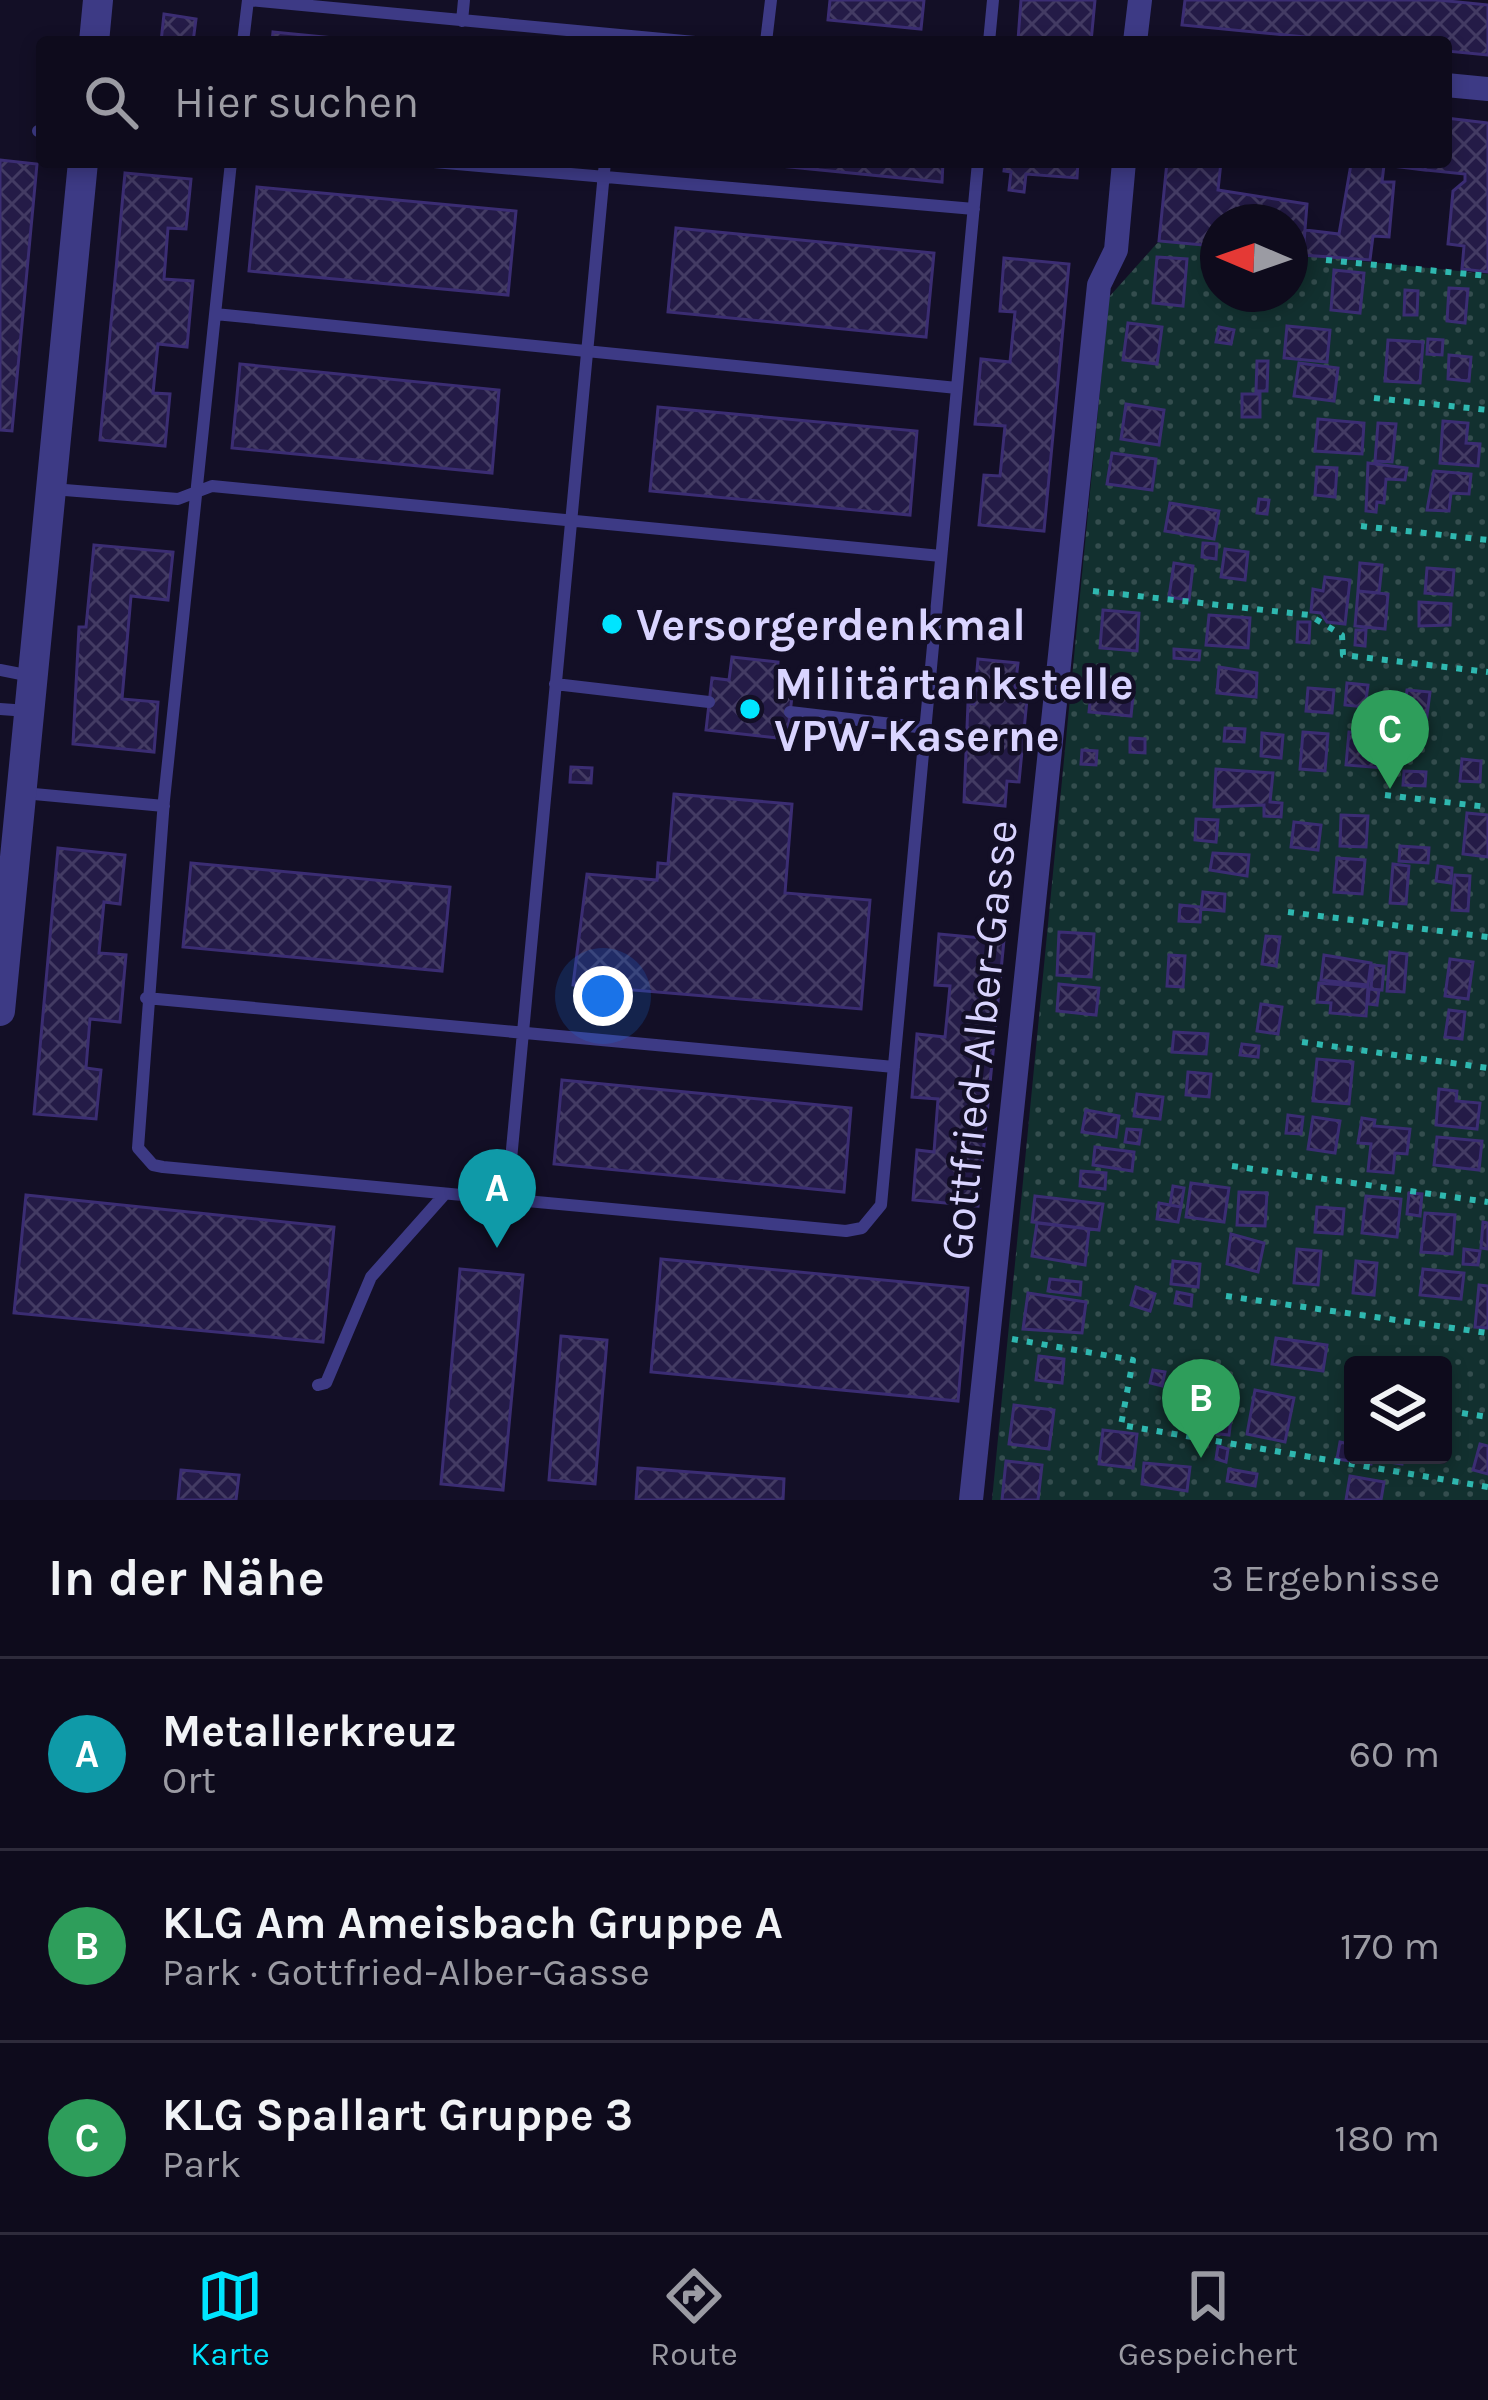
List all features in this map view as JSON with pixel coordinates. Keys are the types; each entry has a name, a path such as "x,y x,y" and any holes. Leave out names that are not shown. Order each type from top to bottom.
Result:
{"street":[{"path":"95,36 98,0"},
{"path":"1136,36 1139,0"},
{"path":"1452,86 1488,89"},
{"path":"0,1011 6,895 21,793 15,710 33,676 82,168"},
{"name":"Gottfried-Alber-Gasse","path":"971,1500 1099,285 1116,250 1123,168"}],"lane":[{"path":"244,36 248,0 590,36"},
{"path":"462,21 464,0"},
{"path":"767,36 771,0"},
{"path":"990,36 993,0"},
{"path":"230,168 164,806 137,1138 153,1165 846,1232 862,1228 881,1205 977,168"},
{"path":"494,168 974,209"},
{"path":"507,1202 604,168"},
{"path":"214,314 957,388"},
{"path":"51,489 178,499 212,487 941,556"},
{"path":"0,670 33,676"},
{"path":"555,684 709,702"},
{"path":"790,712 926,728"},
{"path":"21,793 164,806"},
{"path":"146,998 894,1067"},
{"path":"319,1385 326,1382 371,1277 444,1195"}],"path":[{"path":"1326,260 1488,276"},
{"path":"1374,398 1488,410"},
{"path":"1360,526 1488,540"},
{"path":"1066,588 1309,615 1342,635 1343,655 1488,672"},
{"path":"1385,795 1488,807"},
{"path":"1288,912 1488,937"},
{"path":"1302,1042 1488,1068"},
{"path":"1232,1166 1488,1202"},
{"path":"1226,1296 1488,1333"},
{"path":"990,1336 1133,1360 1121,1425 1488,1487"},
{"path":"1462,1413 1488,1417"}],"green space":[{"path":"1159,241 1200,245 1200,312 1308,312 1308,256 1488,274 1488,1500 992,1500 1109,297"}],"building":[{"path":"830,0 924,0 921,29 828,20"},
{"path":"1021,0 1095,0 1092,36 1018,36"},
{"path":"1185,0 1438,0 1488,5 1488,55 1452,52 1452,36 1295,36 1182,25"},
{"path":"164,14 196,19 194,36 162,36"},
{"path":"1452,119 1488,123 1488,272 1462,269 1464,246 1448,244 1453,191 1465,181 1465,174 1425,170 1452,168"},
{"path":"0,160 36,164 37,168 12,431 0,430"},
{"path":"800,168 943,168 942,182"},
{"path":"1078,168 1077,178 1026,174 1024,192 1009,190 1011,172 1004,171"},
{"path":"1166,168 1220,168 1218,190 1307,204 1200,204 1200,245 1159,241"},
{"path":"1350,168 1384,168 1382,182 1394,182 1389,237 1373,236 1370,260 1308,255 1308,230 1339,234"},
{"path":"125,173 191,179 186,229 168,228 164,279 193,281 187,347 158,344 153,393 170,394 165,446 100,440"},
{"path":"257,187 516,211 508,295 249,271"},
{"path":"676,228 934,253 926,337 668,312"},
{"path":"1157,257 1187,259 1183,306 1153,303"},
{"path":"1004,258 1069,264 1044,531 979,525 984,475 1000,476 1005,426 975,424 981,359 1010,362 1015,312 1000,311"},
{"path":"1334,270 1364,273 1360,313 1331,310"},
{"path":"1449,288 1468,289 1465,323 1447,321"},
{"path":"1405,290 1418,291 1417,315 1404,315"},
{"path":"1128,323 1162,327 1157,364 1123,360"},
{"path":"1287,326 1330,330 1327,362 1284,358"},
{"path":"1219,327 1234,330 1231,344 1216,342"},
{"path":"1428,339 1443,340 1442,355 1427,354"},
{"path":"1388,340 1423,342 1420,383 1385,381"},
{"path":"1449,355 1471,357 1469,381 1448,379"},
{"path":"1257,361 1268,361 1267,391 1256,391"},
{"path":"1299,363 1338,368 1334,401 1294,396"},
{"path":"240,364 499,390 492,473 232,448"},
{"path":"1242,394 1260,394 1260,417 1242,417"},
{"path":"1126,404 1164,410 1159,445 1121,439"},
{"path":"658,407 917,431 910,515 650,491"},
{"path":"1318,419 1364,423 1362,454 1315,451"},
{"path":"1443,421 1468,423 1466,443 1480,444 1478,466 1440,463"},
{"path":"1378,423 1396,424 1392,462 1375,461"},
{"path":"1112,453 1156,459 1152,490 1107,484"},
{"path":"1368,463 1407,468 1405,480 1386,479 1384,503 1377,502 1376,512 1366,511"},
{"path":"1317,467 1337,468 1335,497 1315,495"},
{"path":"1434,471 1471,474 1469,494 1451,493 1449,511 1427,510"},
{"path":"1259,499 1269,500 1267,514 1257,513"},
{"path":"1170,503 1219,511 1214,539 1165,531"},
{"path":"1203,543 1217,544 1216,559 1202,557"},
{"path":"94,545 173,552 168,600 131,596 122,699 158,702 154,752 73,744 79,627 86,627"},
{"path":"1225,549 1248,552 1245,580 1221,577"},
{"path":"1174,563 1193,566 1189,600 1169,597"},
{"path":"1360,563 1382,565 1379,593 1358,591"},
{"path":"1427,568 1454,570 1452,595 1425,593"},
{"path":"1325,577 1350,580 1345,624 1327,622 1321,613 1311,612 1313,589 1323,591"},
{"path":"1358,591 1388,594 1385,629 1355,626"},
{"path":"1419,602 1451,604 1450,625 1419,626"},
{"path":"1103,610 1139,613 1137,651 1100,648"},
{"path":"1209,615 1250,618 1248,648 1206,645"},
{"path":"1298,622 1310,622 1309,643 1297,642"},
{"path":"1356,630 1366,630 1365,646 1355,645"},
{"path":"1174,649 1200,651 1199,660 1174,658"},
{"name":"Militärtankstelle VPW-Kaserne","path":"732,657 778,662 776,686 793,688 787,739 706,730 712,678 729,680"},
{"path":"978,659 1018,663 1015,688 1028,689 1019,782 1007,781 1005,806 964,802 968,703 974,704"},
{"path":"1219,667 1257,673 1256,697 1217,693"},
{"path":"1092,682 1134,687 1131,716 1089,712"},
{"path":"1347,683 1368,685 1365,707 1345,705"},
{"path":"1308,688 1334,690 1332,713 1306,711"},
{"path":"1407,690 1430,692 1425,731 1402,728"},
{"path":"1225,728 1245,729 1244,742 1224,741"},
{"path":"1303,732 1328,734 1325,771 1300,769"},
{"path":"1349,732 1386,735 1383,768 1346,765"},
{"path":"1262,733 1283,735 1281,758 1261,756"},
{"path":"1130,738 1145,739 1145,753 1130,752"},
{"path":"1082,750 1097,751 1096,765 1081,764"},
{"path":"1462,759 1481,761 1480,782 1460,781"},
{"path":"571,767 592,768 591,783 570,782"},
{"path":"1216,769 1273,773 1270,802 1282,803 1281,817 1264,816 1264,805 1214,807"},
{"path":"1404,771 1426,772 1425,786 1403,785"},
{"path":"674,794 792,804 785,893 870,900 861,1009 573,985 587,874 657,880 658,863 668,864"},
{"path":"1467,813 1488,815 1488,857 1463,854"},
{"path":"1341,815 1368,816 1366,847 1340,846"},
{"path":"1196,819 1218,820 1216,842 1195,840"},
{"path":"1294,822 1321,825 1318,850 1291,847"},
{"path":"1400,846 1429,848 1428,863 1399,861"},
{"path":"58,848 125,855 120,904 104,902 99,953 126,955 120,1022 90,1019 86,1068 101,1070 96,1119 34,1114"},
{"path":"1213,853 1249,855 1247,876 1210,870"},
{"path":"1337,858 1365,860 1362,894 1334,892"},
{"path":"191,863 450,887 442,971 183,947"},
{"path":"1393,864 1409,866 1406,904 1390,903"},
{"path":"1438,866 1452,868 1451,883 1436,881"},
{"path":"1455,875 1470,876 1468,911 1452,910"},
{"path":"1203,892 1225,894 1224,911 1201,909"},
{"path":"1180,905 1201,907 1200,922 1179,921"},
{"path":"1059,932 1094,934 1091,977 1057,975"},
{"path":"939,934 1004,940 978,1206 913,1200 917,1150 934,1152 938,1099 912,1097 917,1034 945,1037 950,986 935,985"},
{"path":"1266,936 1280,937 1276,966 1262,964"},
{"path":"1390,952 1407,954 1404,992 1387,991"},
{"path":"1169,955 1185,956 1183,987 1167,986"},
{"path":"1324,955 1371,963 1368,985 1321,980"},
{"path":"1450,959 1473,962 1468,999 1445,996"},
{"path":"1373,965 1384,966 1382,990 1371,989"},
{"path":"1319,983 1368,987 1366,1016 1330,1013 1331,1003 1317,1002"},
{"path":"1059,984 1099,988 1096,1015 1057,1011"},
{"path":"1369,989 1379,990 1377,1005 1368,1004"},
{"path":"1261,1004 1282,1007 1278,1034 1257,1031"},
{"path":"1449,1010 1465,1012 1462,1039 1445,1037"},
{"path":"1174,1032 1208,1034 1206,1054 1172,1052"},
{"path":"1242,1044 1259,1046 1258,1057 1240,1055"},
{"path":"1317,1059 1353,1062 1349,1104 1313,1101"},
{"path":"1188,1072 1211,1074 1209,1097 1186,1095"},
{"path":"562,1080 851,1108 844,1192 554,1164"},
{"path":"1439,1089 1457,1091 1456,1101 1480,1103 1477,1129 1436,1125"},
{"path":"1137,1094 1163,1097 1160,1119 1134,1116"},
{"path":"1086,1110 1119,1116 1116,1137 1082,1132"},
{"path":"1288,1115 1303,1117 1301,1134 1286,1133"},
{"path":"1313,1117 1340,1121 1335,1153 1308,1149"},
{"path":"1362,1118 1375,1120 1374,1126 1410,1129 1407,1154 1395,1153 1393,1173 1368,1171 1371,1144 1358,1143"},
{"path":"1127,1129 1141,1130 1139,1144 1125,1142"},
{"path":"1437,1137 1482,1141 1479,1170 1434,1165"},
{"path":"1095,1147 1134,1152 1132,1171 1093,1165"},
{"path":"1081,1171 1106,1173 1105,1189 1080,1186"},
{"path":"1191,1183 1229,1188 1224,1222 1186,1217"},
{"path":"1173,1186 1184,1188 1181,1207 1170,1205"},
{"path":"1239,1192 1267,1193 1265,1226 1237,1225"},
{"path":"1409,1193 1422,1194 1420,1216 1407,1214"},
{"path":"26,1195 334,1227 323,1342 14,1313"},
{"path":"1035,1196 1103,1204 1099,1230 1032,1222"},
{"path":"1366,1196 1401,1199 1397,1237 1362,1233"},
{"path":"1159,1203 1181,1207 1178,1222 1157,1219"},
{"path":"1317,1207 1344,1209 1342,1234 1315,1232"},
{"path":"1425,1213 1455,1215 1452,1254 1421,1252"},
{"path":"1483,1222 1488,1223 1488,1249 1481,1248"},
{"path":"1037,1223 1089,1229 1085,1265 1032,1256"},
{"path":"1231,1234 1264,1243 1258,1272 1227,1264"},
{"path":"1297,1249 1321,1251 1318,1285 1294,1283"},
{"path":"1464,1249 1480,1251 1478,1265 1463,1264"},
{"path":"661,1259 968,1288 958,1401 651,1372"},
{"path":"1173,1261 1200,1264 1198,1287 1171,1284"},
{"path":"1356,1261 1377,1263 1374,1295 1353,1293"},
{"path":"460,1269 523,1275 503,1490 441,1484"},
{"path":"1423,1269 1464,1273 1461,1299 1420,1295"},
{"path":"1050,1279 1081,1282 1080,1295 1048,1291"},
{"path":"1479,1285 1488,1286 1488,1328 1475,1327"},
{"path":"1136,1287 1155,1294 1150,1311 1131,1305"},
{"path":"1177,1292 1192,1295 1191,1306 1175,1303"},
{"path":"1028,1293 1086,1302 1082,1333 1023,1329"},
{"path":"561,1336 607,1340 595,1484 549,1480"},
{"path":"1276,1338 1327,1345 1323,1371 1272,1364"},
{"path":"1039,1356 1064,1359 1062,1383 1036,1380"},
{"path":"1153,1370 1165,1372 1162,1386 1150,1383"},
{"path":"1255,1390 1294,1398 1285,1442 1247,1434"},
{"path":"1216,1401 1233,1403 1229,1435 1211,1433"},
{"path":"1014,1405 1054,1410 1049,1449 1009,1444"},
{"path":"1103,1430 1137,1434 1133,1468 1099,1464"},
{"path":"1340,1442 1344,1443 1344,1460 1337,1459"},
{"path":"1480,1444 1488,1446 1488,1474 1473,1470"},
{"path":"1218,1446 1228,1449 1226,1462 1216,1459"},
{"path":"1006,1461 1042,1465 1038,1500 1002,1500"},
{"path":"1144,1463 1190,1467 1187,1491 1142,1484"},
{"path":"638,1468 784,1479 783,1500 636,1500"},
{"path":"1229,1469 1257,1474 1255,1486 1227,1481"},
{"path":"181,1470 239,1475 236,1500 178,1500"},
{"path":"1350,1476 1384,1482 1381,1500 1346,1500"}],"place":[{"name":"Versorgerdenkmal","path":"612,624"},
{"name":"Militärtankstelle VPW-Kaserne","path":"750,709"},
{"name":"KLG Spallart Gruppe 3","path":"1390,789"},
{"name":"Metallerkreuz","path":"497,1248"},
{"name":"KLG Am Ameisbach Gruppe A","path":"1201,1458"}]}
